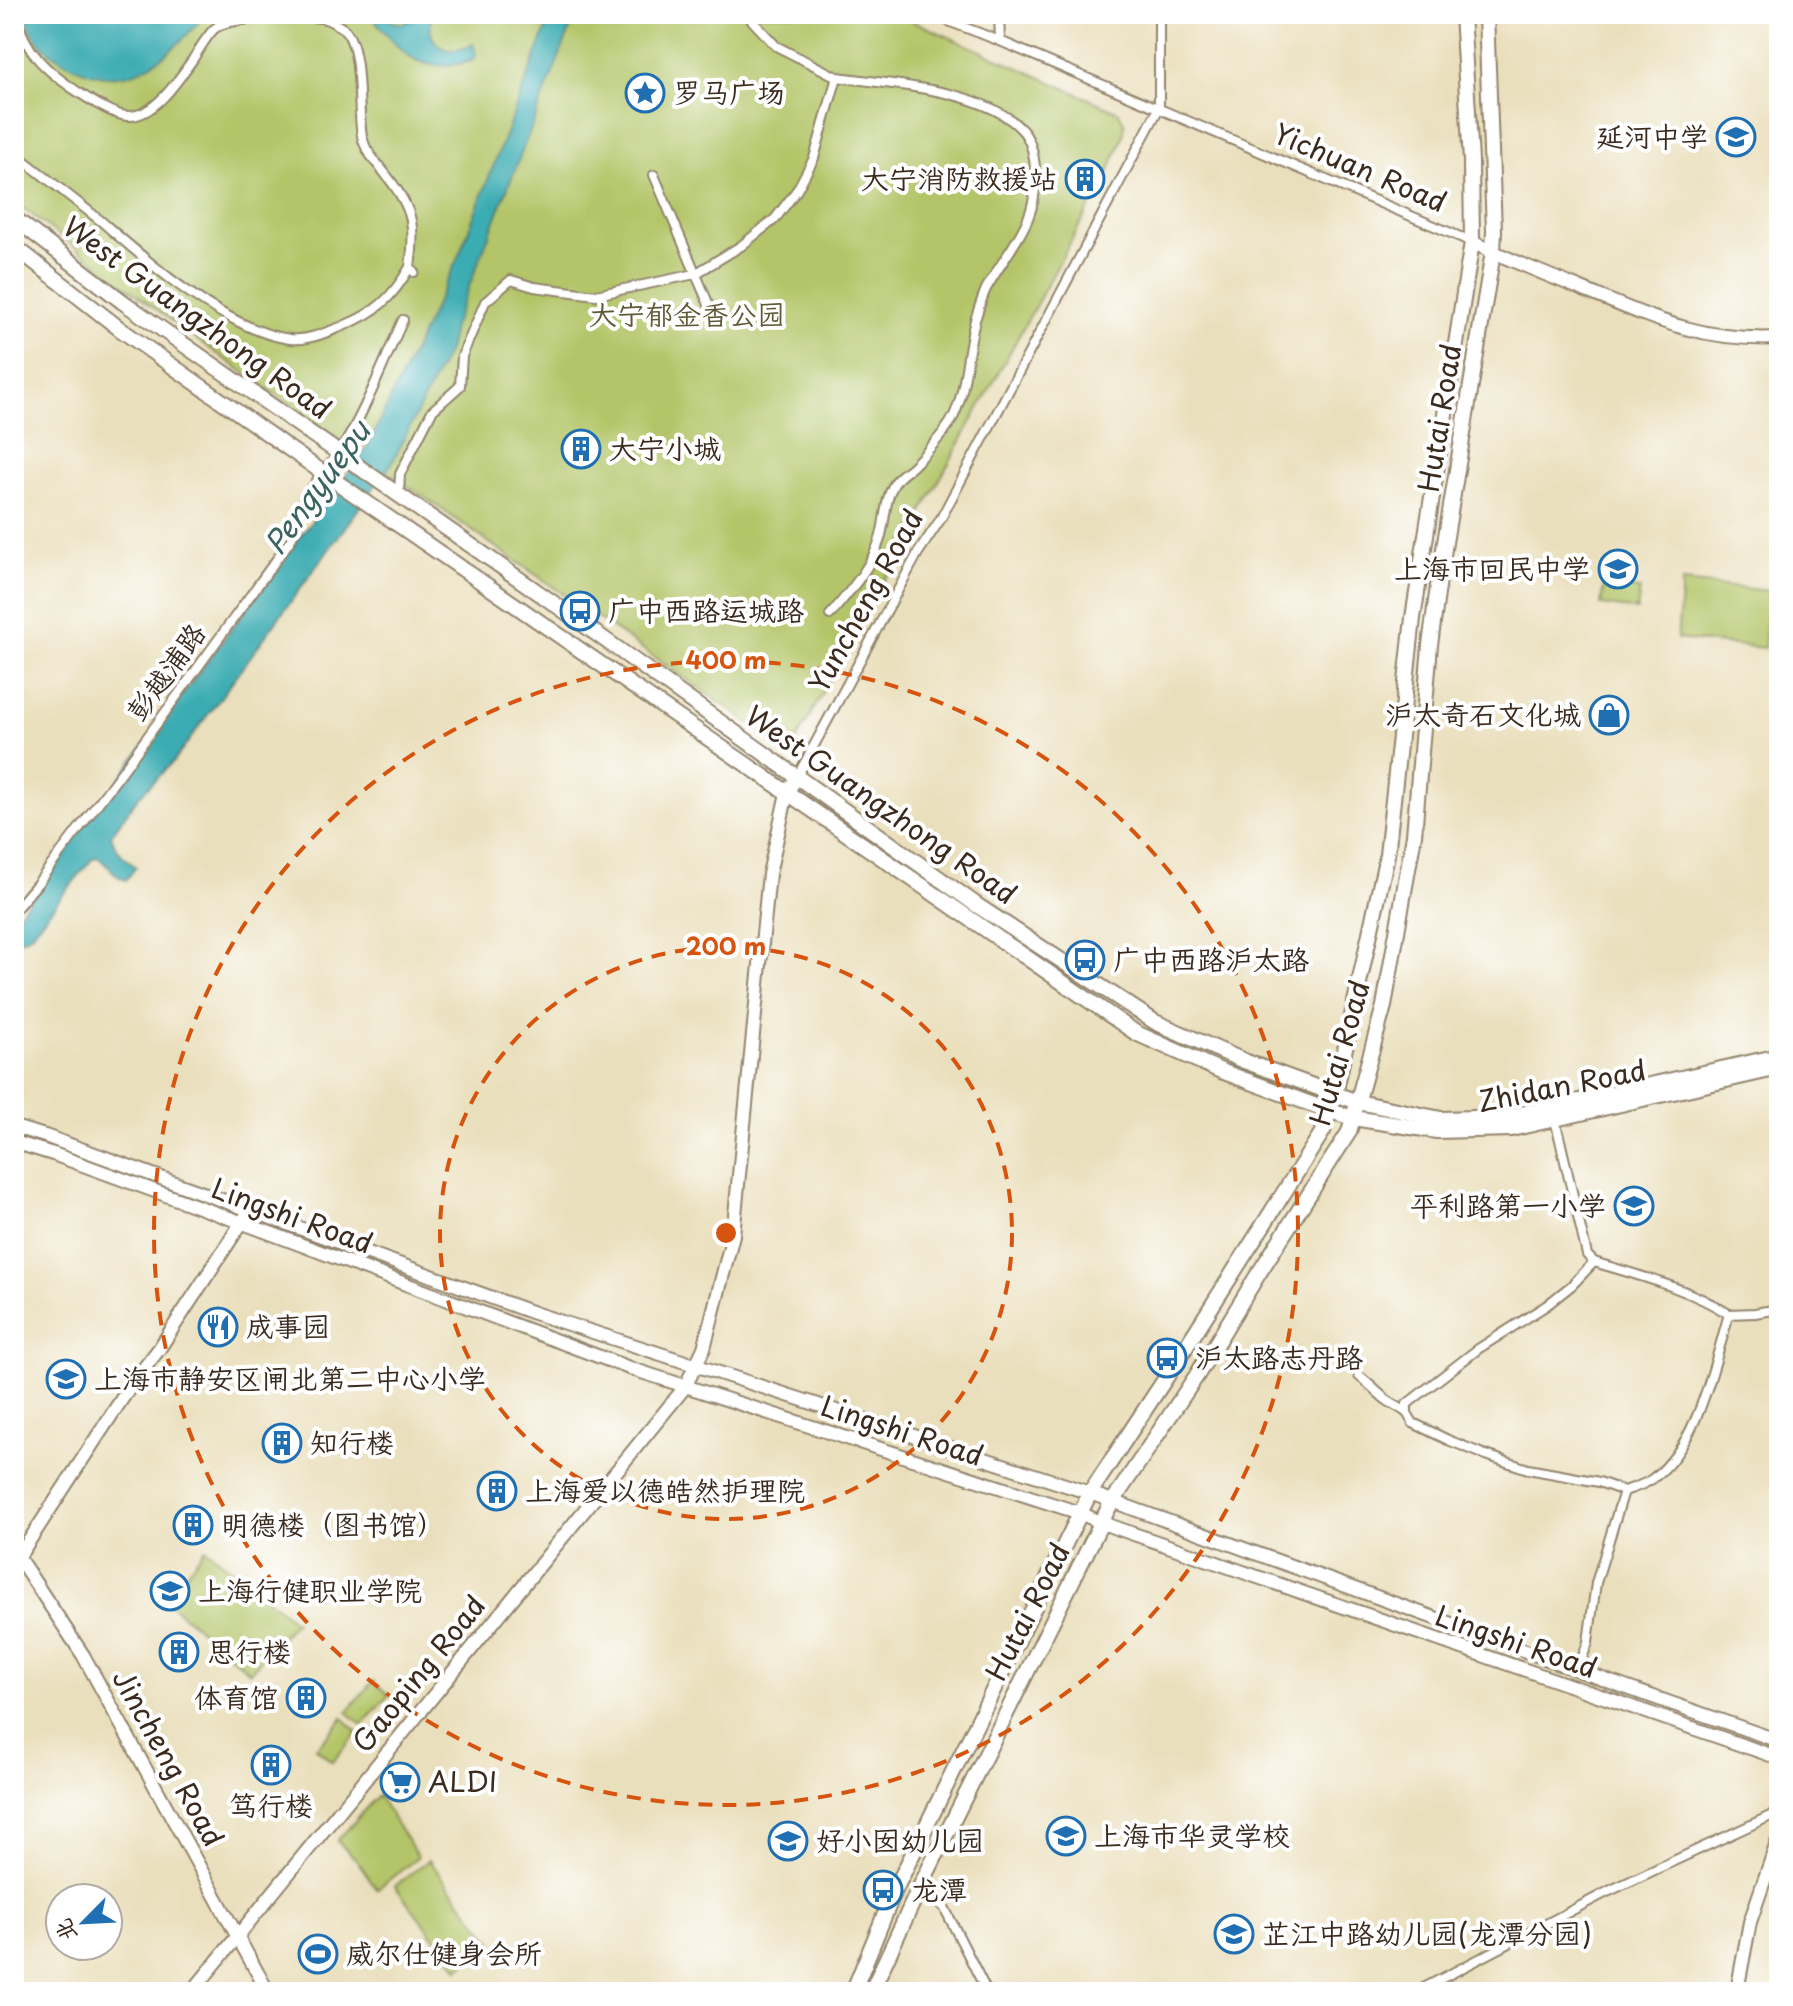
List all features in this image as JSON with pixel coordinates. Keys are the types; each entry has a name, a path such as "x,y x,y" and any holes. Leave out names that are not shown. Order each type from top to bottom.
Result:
{"main road":[{"name":"Hutai Road","path":"853,1992 894,1892 1090,1493 1323,1131 1330,1111 1387,855 1413,618 1472,242 1471,161 1462,14"},
{"name":"Hutai Road","path":"871,1992 919,1889 1113,1502 1197,1375 1349,1132 1384,1006 1414,835 1437,592 1493,252 1486,14"},
{"name":"West Guangzhong Road","path":"14,218 123,302 355,462 978,906 1155,1022 1244,1061 1358,1102"},
{"name":"Yichuan Road","path":"1472,242 1667,324 1705,334 1779,338"},
{"name":"West Guangzhong Road","path":"14,246 120,329 322,472 1136,1033 1221,1071 1353,1118"},
{"path":"545,626 559,607"},
{"name":"Yuncheng Road","path":"685,1387 704,1348 733,1235 769,874 787,793 797,777"},
{"name":"Zhidan Road","path":"1358,1102 1441,1119 1508,1117 1779,1056"},
{"name":"Zhidan Road","path":"1353,1118 1437,1131 1511,1129 1779,1068"},
{"name":"Lingshi Road","path":"14,1127 534,1313 1090,1493 1779,1741"},
{"name":"Lingshi Road","path":"14,1142 685,1387 1080,1513 1779,1758"},
{"path":"15,1559 250,1210"},
{"name":"Gaoping Road","path":"192,1992 685,1387"},
{"name":"Jincheng Road","path":"15,1559 83,1655 268,1992"},
{"path":"1737,1991 1753,1911 1779,1837"}],"street":[{"path":"14,153 178,287 215,310 269,335 294,340 350,323 376,310 412,270 413,222 402,198 372,159 362,139 359,81 354,51 344,30 325,19 297,18 232,22 215,28 178,80 153,108 124,117 88,98 41,65 19,30 15,14"},
{"path":"746,14 776,46 837,77 904,86 982,103 1022,130 1033,152 1036,177 1034,203 1028,222 985,291 975,321 958,407 933,445 896,481 870,562 830,615"},
{"name":"Yichuan Road","path":"930,14 1472,242"},
{"path":"999,14 1000,41"},
{"name":"Yuncheng Road","path":"797,777 918,553 940,520 1159,108 1159,14"},
{"path":"396,492 400,474 432,411 460,386 462,356 485,302 511,280 534,287 596,295 695,274 741,246 775,219 797,190 814,158 837,77"},
{"path":"654,175 714,317"},
{"name":"彭越浦路","path":"14,911 114,782 290,541 298,527 299,511 353,427 403,320"},
{"path":"1555,1119 1587,1255 1594,1262 1707,1300 1729,1314 1779,1309"},
{"path":"1407,1413 1407,1404 1420,1393 1478,1349 1547,1305 1594,1262"},
{"path":"1359,1376 1387,1401 1402,1408 1413,1423 1448,1440 1528,1469 1599,1482 1624,1491 1651,1480 1675,1458 1695,1420 1729,1314"},
{"path":"1578,1670 1588,1642 1596,1583 1624,1491"},
{"path":"1416,1992 1607,1892 1779,1812"},
{"path":"919,1889 944,1907 987,1992"}],"green space":[{"name":"大宁郁金香公园","path":"14,14 897,14 1119,112 1125,125 1109,172 796,741 784,747 190,335 14,201"},
{"path":"1682,582 1769,591 1764,648 1677,639"},
{"path":"1604,584 1640,589 1637,610 1601,605"},
{"path":"205,1548 295,1622 250,1672 166,1601"},
{"path":"373,1681 389,1695 362,1725 347,1712"},
{"path":"343,1718 358,1732 332,1762 316,1748"},
{"path":"378,1795 418,1857 377,1889 356,1859 337,1841"},
{"path":"429,1860 493,1943 459,1969 395,1886"}],"water":[{"path":"26,14 205,14 182,40 153,63 128,74 103,76 77,68 43,47 34,36"},
{"path":"370,14 383,14 396,23 402,23 433,14 432,36 439,46 453,50 473,44 476,55 473,60 461,64 422,63 394,43"},
{"path":"552,14 576,14 453,327 448,351 392,463 174,761 139,796 111,835 118,850 136,867 126,880 98,857 93,858 30,935 14,943 14,917 368,446 457,260"}],"place":[{"name":"罗马广场","path":"645,93"},
{"name":"延河中学","path":"1736,137"},
{"name":"大宁消防救援站","path":"1085,179"},
{"name":"大宁小城","path":"581,449"},
{"name":"上海市回民中学","path":"1618,569"},
{"name":"广中西路运城路","path":"580,611"},
{"name":"沪太奇石文化城","path":"1609,715"},
{"name":"广中西路沪太路","path":"1085,960"},
{"name":"平利路第一小学","path":"1634,1206"},
{"name":"成事园","path":"218,1327"},
{"name":"沪太路志丹路","path":"1167,1358"},
{"name":"上海市静安区闸北第二中心小学","path":"66,1379"},
{"name":"知行楼","path":"282,1443"},
{"name":"上海爱以德皓然护理院","path":"497,1491"},
{"name":"明德楼（图书馆）","path":"193,1525"},
{"name":"上海行健职业学院","path":"170,1591"},
{"name":"思行楼","path":"179,1652"},
{"name":"体育馆","path":"306,1698"},
{"name":"笃行楼","path":"271,1765"},
{"name":"ALDI","path":"400,1782"},
{"name":"上海市华灵学校","path":"1066,1836"},
{"name":"好小囡幼儿园","path":"788,1841"},
{"name":"龙潭","path":"883,1890"},
{"name":"芷江中路幼儿园(龙潭分园)","path":"1234,1934"},
{"name":"威尔仕健身会所","path":"318,1954"}],"water label":[{"name":"Pengyuepu","path":"318,488"}]}
